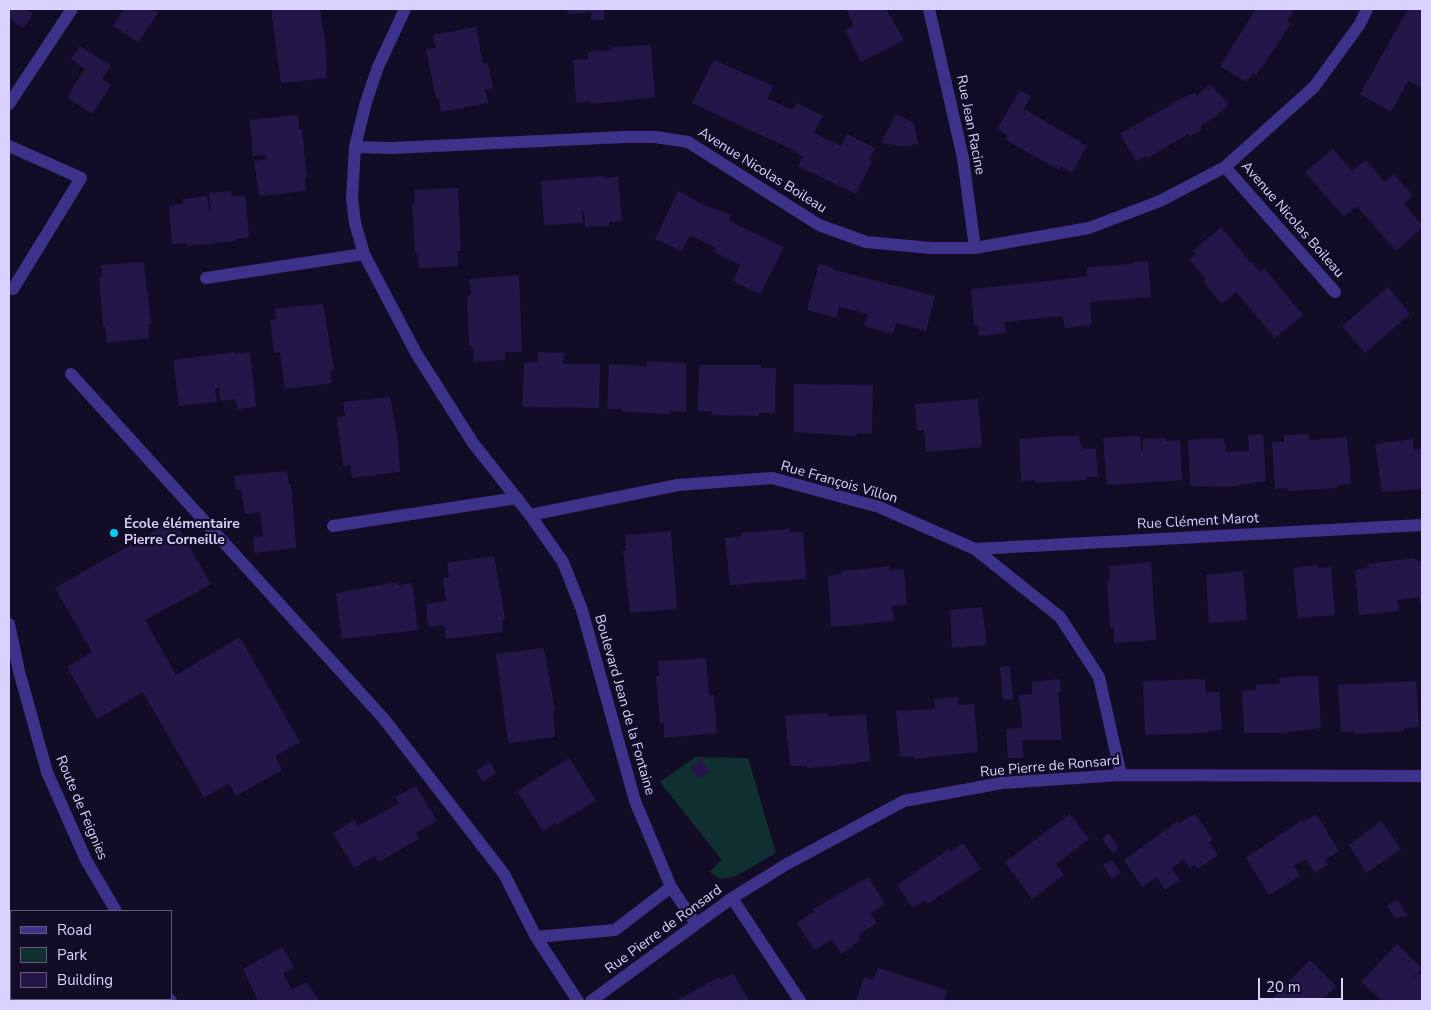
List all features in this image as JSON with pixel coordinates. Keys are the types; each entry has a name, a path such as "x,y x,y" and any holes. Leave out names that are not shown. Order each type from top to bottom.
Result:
{"street":[{"path":"9,104 72,9"},
{"name":"Boulevard Jean de la Fontaine","path":"405,9 378,67 366,102 355,147 352,198 355,223 364,254 421,361 473,443 530,515 563,562 582,610 635,801 671,887 696,924"},
{"name":"Rue Jean Racine","path":"929,9 963,158 976,248"},
{"name":"Avenue Nicolas Boileau","path":"355,147 392,148 624,137 655,137 688,142 819,225 866,242 931,248 976,248 1089,228 1160,201 1226,167 1314,87 1360,24 1367,9"},
{"path":"9,146 81,178 13,289"},
{"name":"Avenue Nicolas Boileau","path":"1226,167 1336,292"},
{"path":"206,278 364,254"},
{"path":"71,374 384,720 504,874 536,937 578,1001"},
{"name":"Rue François Villon","path":"530,515 678,485 772,478 879,507 975,549 1060,617 1094,669 1099,677 1121,775"},
{"path":"333,526 517,498"},
{"name":"Rue Clément Marot","path":"975,549 1422,525"},
{"name":"Route de Feignies","path":"9,624 19,671 47,772 86,860 115,910"},
{"name":"Rue Pierre de Ronsard","path":"591,1001 732,898 787,864 904,801 1002,783 1121,775 1422,776"},
{"path":"536,937 615,930 671,887"},
{"path":"732,898 800,1001"}],"green space":[{"path":"695,757 748,758 776,853 734,877 720,879 709,872 722,860 660,782"}],"building":[{"path":"9,9 24,9 33,14 23,28 9,18"},
{"path":"124,9 151,9 158,13 138,42 113,26"},
{"path":"271,9 320,9 325,41 327,78 281,83"},
{"path":"567,9 604,9 604,20 591,20 591,12 568,14"},
{"path":"846,9 886,9 904,40 861,62 845,30 854,25"},
{"path":"1256,9 1295,9 1287,21 1291,23 1265,63 1256,75 1253,73 1246,82 1220,66"},
{"path":"1408,9 1422,9 1422,84 1420,87 1408,81 1391,112 1360,94"},
{"path":"476,27 483,64 488,63 493,88 485,89 488,103 441,112 439,98 436,98 426,49 436,48 433,35"},
{"path":"651,45 655,97 591,104 590,101 576,103 573,60 588,59 588,52 612,50 611,47"},
{"path":"80,46 111,66 102,79 111,85 92,114 67,97 85,69 71,59"},
{"path":"714,60 773,86 767,98 793,110 797,103 823,116 814,133 841,146 847,134 875,148 869,160 872,161 856,194 798,166 803,157 793,150 692,103"},
{"path":"1210,84 1229,104 1215,117 1200,126 1202,129 1189,137 1188,134 1148,158 1146,156 1136,161 1120,134 1184,97 1195,93 1197,96"},
{"path":"1020,90 1031,96 1024,109 1087,146 1072,173 1061,166 1059,170 1006,140 1008,136 997,129"},
{"path":"896,114 914,123 918,144 906,147 881,143"},
{"path":"298,115 299,129 302,129 307,177 305,178 306,191 259,196 254,161 266,159 266,154 253,156 250,120"},
{"path":"1333,149 1352,171 1366,160 1385,182 1394,174 1413,196 1404,204 1422,225 1422,228 1396,251 1357,206 1344,217 1305,172"},
{"path":"604,176 605,178 618,177 622,221 609,222 609,226 585,227 584,211 582,211 583,223 544,225 541,181"},
{"path":"458,188 461,251 458,251 458,266 419,268 418,254 415,253 412,205 415,205 414,190"},
{"path":"231,191 232,196 245,196 249,237 236,239 236,241 187,246 186,243 172,244 169,206 183,204 183,199 207,196 209,209 211,209 209,193"},
{"path":"678,191 704,205 731,215 729,220 784,247 760,294 733,281 740,265 714,252 716,248 690,235 682,251 655,239"},
{"path":"1221,227 1260,272 1264,268 1303,315 1275,338 1236,292 1222,304 1203,282 1206,279 1190,260 1196,254 1193,251"},
{"path":"1148,261 1151,297 1090,302 1092,325 1065,328 1063,316 1004,322 1006,333 979,336 978,325 974,326 971,289 1075,278 1087,276 1087,267 1133,264 1133,262"},
{"path":"144,262 151,325 148,324 149,338 107,343 105,326 103,327 99,277 102,277 101,265"},
{"path":"819,264 834,268 834,270 935,296 926,331 896,323 893,334 864,326 868,314 839,307 836,318 807,310"},
{"path":"519,275 522,352 505,352 505,360 474,362 473,346 469,346 467,296 471,295 469,279"},
{"path":"1388,287 1410,314 1365,353 1342,326"},
{"path":"323,304 334,370 330,371 332,383 285,389 280,352 274,353 270,320 276,319 275,309"},
{"path":"235,352 235,354 250,352 256,407 237,409 236,399 220,401 219,388 215,389 217,402 179,406 173,360"},
{"path":"538,352 564,353 563,364 600,364 599,408 522,407 524,363 538,362"},
{"path":"647,361 686,363 686,412 670,411 670,414 622,412 622,409 607,409 609,364 646,366"},
{"path":"699,365 761,365 761,368 776,368 775,413 759,413 759,416 711,415 712,411 698,411"},
{"path":"794,384 873,385 872,434 857,433 856,436 794,432"},
{"path":"390,397 397,434 400,472 352,478 350,465 343,466 337,417 345,416 343,402"},
{"path":"978,399 982,447 926,452 924,430 917,430 915,404"},
{"path":"1263,434 1266,481 1228,487 1190,486 1188,440 1224,438 1226,452 1249,451 1248,435"},
{"path":"1308,434 1309,440 1347,437 1351,484 1337,485 1337,488 1288,491 1288,488 1275,489 1272,442 1284,442 1284,435"},
{"path":"1079,435 1080,445 1083,445 1083,449 1096,449 1098,477 1085,477 1085,480 1036,483 1035,480 1021,481 1019,439"},
{"path":"1140,436 1141,450 1143,450 1143,439 1165,438 1166,441 1180,440 1182,480 1107,485 1103,438"},
{"path":"1413,439 1414,450 1422,448 1422,489 1382,492 1375,444"},
{"path":"287,471 289,484 291,484 296,548 254,553 253,537 263,536 260,512 245,514 241,489 236,490 234,476"},
{"path":"174,520 211,584 145,620 176,675 240,637 300,742 275,756 282,770 236,796 229,783 204,798 143,692 97,719 67,667 92,652 55,588"},
{"path":"789,529 790,533 803,532 806,579 730,585 725,538 742,536 741,533"},
{"path":"671,531 677,609 630,613 623,551 626,550 625,535"},
{"path":"494,556 505,619 502,620 503,632 446,639 444,625 428,627 426,604 446,601 443,578 449,578 447,563"},
{"path":"1414,558 1422,561 1422,608 1419,597 1397,600 1399,611 1359,615 1355,570 1369,567 1368,564"},
{"path":"1151,562 1156,640 1114,643 1114,627 1110,628 1107,581 1110,580 1109,566"},
{"path":"1318,565 1318,568 1331,567 1335,615 1298,618 1293,568"},
{"path":"890,566 890,570 904,569 907,605 892,606 894,621 831,627 828,576 842,574 842,571"},
{"path":"1243,571 1247,620 1209,623 1206,575"},
{"path":"398,582 398,585 412,583 418,630 342,639 336,593"},
{"path":"982,607 987,645 952,648 950,610"},
{"path":"544,648 555,711 553,711 555,737 508,743 496,654"},
{"path":"706,658 709,695 714,695 717,733 664,738 664,723 660,724 656,676 659,675 658,661"},
{"path":"1010,666 1013,699 1003,700 1000,667"},
{"path":"1318,676 1321,728 1283,733 1244,733 1242,691 1256,690 1256,685 1280,684 1279,678"},
{"path":"1060,679 1061,692 1058,693 1062,740 1022,740 1023,758 1008,758 1006,729 1022,728 1019,695 1032,694 1032,682"},
{"path":"1205,679 1206,693 1219,692 1222,730 1209,731 1207,733 1145,735 1143,681"},
{"path":"1416,681 1419,727 1404,728 1404,731 1355,734 1355,731 1341,732 1338,685"},
{"path":"958,697 959,705 974,704 978,752 915,759 914,756 900,757 896,711 935,709 934,699"},
{"path":"828,713 828,717 866,714 870,761 807,768 807,766 790,766 785,715"},
{"path":"569,758 596,800 543,831 517,791"},
{"path":"701,759 710,771 699,779 690,768"},
{"path":"490,762 496,773 483,782 476,771"},
{"path":"416,786 437,821 416,833 419,839 378,862 374,856 354,868 333,833 354,820 358,826 399,803 395,797"},
{"path":"1070,814 1089,839 1056,864 1064,875 1032,899 1005,862"},
{"path":"1195,814 1213,840 1209,842 1218,855 1198,869 1195,865 1190,868 1184,859 1171,868 1180,880 1165,890 1157,877 1142,887 1124,860 1178,821 1179,823"},
{"path":"1316,814 1339,851 1325,860 1328,865 1315,873 1306,859 1294,866 1300,876 1269,895 1246,858 1302,820 1303,822"},
{"path":"1381,821 1401,849 1366,873 1349,845"},
{"path":"1109,833 1119,848 1113,853 1102,839"},
{"path":"963,843 981,869 927,904 925,900 913,908 897,885 949,849 951,851"},
{"path":"1112,860 1121,873 1112,879 1103,865"},
{"path":"868,877 885,903 870,914 877,923 858,935 861,940 841,954 832,939 815,950 797,923 813,912 812,910"},
{"path":"1397,899 1408,916 1395,918 1387,906"},
{"path":"1397,944 1422,968 1411,980 1419,973 1422,976 1422,1001 1383,1001 1361,982"},
{"path":"282,947 294,967 283,973 292,990 306,982 320,1001 258,1001 243,969"},
{"path":"1310,960 1336,986 1319,1001 1270,1001"},
{"path":"878,968 947,990 944,1001 856,1001 864,977 873,980"},
{"path":"733,973 749,1001 676,1001 719,977 721,980"}],"place":[{"name":"École élémentaire Pierre Corneille","path":"114,533"}]}
